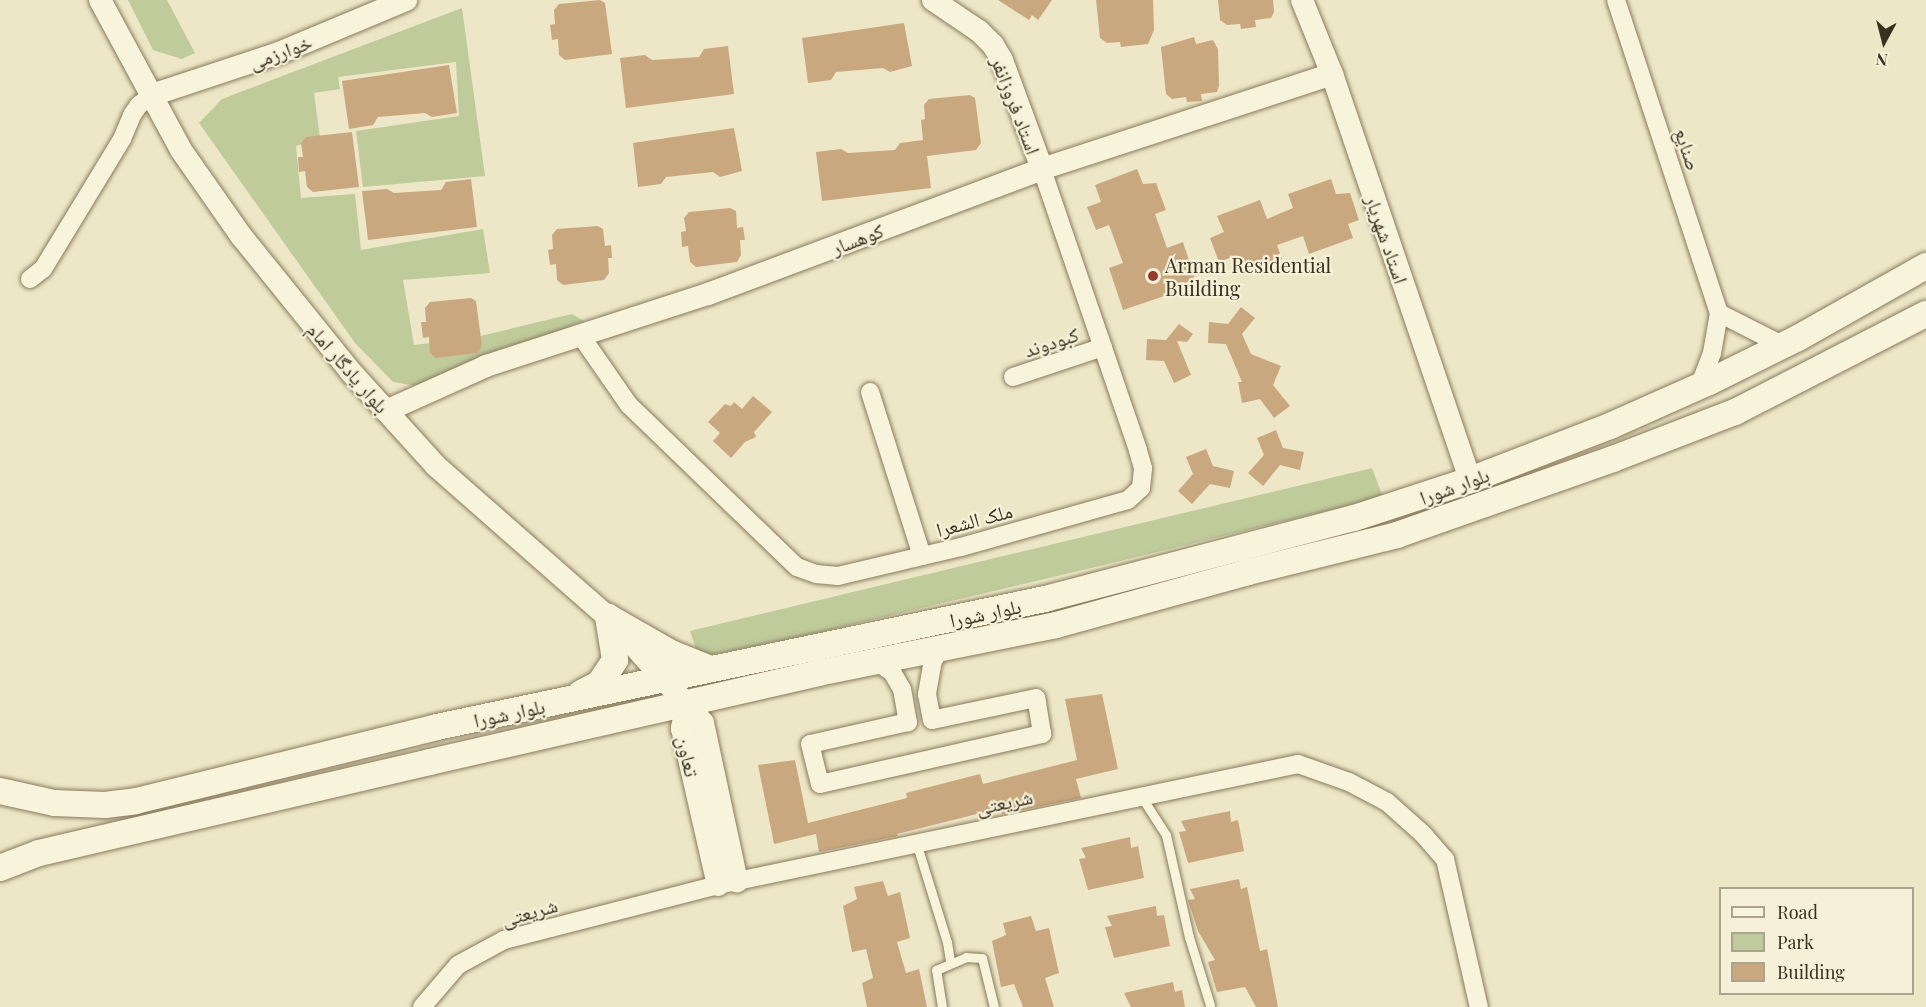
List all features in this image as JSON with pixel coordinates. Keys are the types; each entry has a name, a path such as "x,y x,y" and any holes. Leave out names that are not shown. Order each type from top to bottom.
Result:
{"main road":[{"name":"بلوار شورا","path":"0,791 54,803 105,805 136,801 436,727 1045,599 1354,518 1470,480 1610,426 1699,387 1784,346 1926,266"},
{"name":"بلوار شورا","path":"0,868 39,853 876,661 1056,625 1248,572 1397,535 1613,459 1735,412 1926,314"},
{"path":"608,616 671,653 711,669"},
{"path":"569,699 599,684 615,660 608,616"}],"street":[{"name":"بلوار یادگار امام","path":"100,0 181,150 242,237 350,371 436,466 608,616 687,704"},
{"name":"خوارزمی","path":"152,95 279,53 375,4 406,0"},
{"name":"استاد فروزانفر","path":"933,0 980,32 993,45 1002,60 1042,169"},
{"name":"استاد شهریار","path":"1302,0 1332,74 1470,480"},
{"name":"صنایع","path":"1616,0 1719,313"},
{"name":"کوهسار","path":"386,411 486,366 708,294 1042,169 1332,74"},
{"path":"30,279 43,269 122,139 132,115 139,105 152,95"},
{"name":"ملک الشعرا","path":"580,336 629,405 796,567 816,574 838,576 922,556 1128,500 1141,488 1143,468 1042,169"},
{"path":"1699,387 1712,353 1719,313 1784,346"},
{"name":"کبودوند","path":"1013,377 1103,347"},
{"path":"870,392 922,556"},
{"path":"932,720 927,694 933,661 940,649"},
{"path":"876,661 892,672 902,689 908,722"},
{"path":"1036,698 1042,734 820,784 810,744 908,722 932,720 1036,698"},
{"name":"تعاون","path":"687,704 682,728 728,883"},
{"name":"شریعتی","path":"422,1007 458,965 504,940 728,883 1298,764 1350,782 1387,802 1422,833 1445,860 1479,1007"}],"lane":[{"path":"1141,796 1167,835 1189,937 1210,1005"},
{"path":"916,842 947,942 950,962"},
{"path":"942,1007 936,970 966,957 982,958 994,1007"}],"green space":[{"path":"128,0 167,0 195,53 182,59 153,50"},
{"path":"462,8 485,176 363,187 356,131 459,116 456,62 338,77 340,89 314,93 320,138 296,146 301,198 355,194 361,250 483,229 490,273 403,280 414,345 472,338 572,314 584,321 417,386 393,382 355,343 199,123 222,99"},
{"path":"1372,468 1383,497 1108,564 787,640 699,657 690,631"}],"building":[{"path":"600,0 605,3 612,54 565,60 559,55 558,39 552,40 550,25 555,24 554,10 559,4"},
{"path":"998,0 1052,0 1038,20 1032,15 1029,20"},
{"path":"1096,0 1153,0 1154,30 1148,44 1121,47 1120,42 1107,43 1100,38"},
{"path":"1218,0 1273,0 1274,12 1271,18 1255,20 1256,27 1241,29 1240,24 1227,25 1220,20"},
{"path":"904,23 912,66 890,72 883,68 836,72 831,80 808,83 802,38"},
{"path":"1194,37 1196,44 1213,40 1218,49 1219,86 1217,92 1201,94 1202,101 1187,102 1186,97 1172,99 1166,94 1161,47"},
{"path":"728,46 734,94 626,108 620,58 645,55 652,60 699,57 704,49"},
{"path":"449,65 457,113 432,117 425,113 378,117 373,125 349,129 342,81"},
{"path":"970,95 975,98 981,143 976,150 927,156 931,188 822,201 816,152 841,149 848,153 895,150 900,143 923,140 921,120 925,119 924,105 929,99"},
{"path":"734,128 742,171 720,177 713,172 666,177 661,184 638,187 633,143"},
{"path":"352,132 359,187 313,192 307,187 305,171 299,172 298,157 303,157 301,143 306,137"},
{"path":"1137,169 1143,184 1156,183 1166,210 1155,214 1167,248 1183,242 1197,285 1123,310 1109,268 1123,263 1109,225 1096,230 1087,207 1101,202 1095,185"},
{"path":"471,179 477,227 368,240 362,191 387,189 394,193 441,190 446,182"},
{"path":"1331,179 1336,194 1350,193 1359,220 1348,224 1353,238 1309,254 1303,236 1277,245 1282,259 1239,275 1232,257 1219,262 1210,238 1224,232 1217,216 1260,200 1267,219 1293,208 1288,194"},
{"path":"730,208 736,211 737,228 743,227 745,240 740,240 741,255 737,262 696,267 690,262 688,246 682,247 681,232 686,231 684,218 689,212"},
{"path":"598,226 603,229 605,246 611,245 612,258 608,258 609,273 604,280 563,285 557,280 556,264 550,265 548,250 553,249 552,235 557,229"},
{"path":"471,298 476,301 482,346 477,353 436,358 430,353 429,337 423,338 421,322 426,322 425,308 430,302"},
{"path":"1241,307 1255,318 1242,334 1251,354 1281,366 1273,385 1290,406 1274,418 1260,399 1242,403 1238,382 1242,382 1226,344 1208,343 1209,322 1228,324"},
{"path":"1179,324 1193,334 1187,342 1177,341 1191,375 1174,383 1164,361 1146,360 1147,339 1166,340"},
{"path":"753,396 772,412 754,432 756,437 745,442 731,458 713,441 720,433 708,422 725,404 731,406 734,402 742,409"},
{"path":"1276,430 1283,448 1304,452 1300,470 1280,465 1263,486 1248,473 1264,455 1257,438"},
{"path":"1206,449 1213,466 1234,471 1230,488 1210,484 1192,504 1178,491 1193,474 1186,457"},
{"path":"1102,694 1118,769 1076,779 1081,798 1002,814 1001,808 897,834 898,836 819,852 816,834 774,844 758,765 795,760 808,823 907,798 906,793 980,774 983,784 1077,760 1065,699"},
{"path":"1230,811 1231,822 1238,820 1244,851 1188,863 1179,832 1186,831 1181,821"},
{"path":"1130,837 1131,848 1138,846 1144,878 1088,890 1079,859 1086,858 1081,848"},
{"path":"1239,879 1241,889 1247,887 1260,951 1267,949 1278,1007 1256,1007 1245,987 1217,992 1208,962 1215,960 1198,931 1188,900 1195,899 1190,889"},
{"path":"883,881 888,896 900,892 910,938 897,942 906,973 919,969 927,1007 867,1007 862,983 873,978 866,949 852,952 843,906 857,899 854,887"},
{"path":"1156,906 1157,916 1164,915 1170,946 1114,958 1105,927 1112,926 1107,916"},
{"path":"1031,916 1036,931 1049,928 1059,973 1045,978 1054,1007 1023,1007 1014,984 1001,987 992,941 1006,935 1003,923"},
{"path":"1173,982 1175,992 1182,990 1185,1007 1131,1007 1124,993"}],"place":[{"name":"Arman Residential Building","path":"1153,276"}]}
